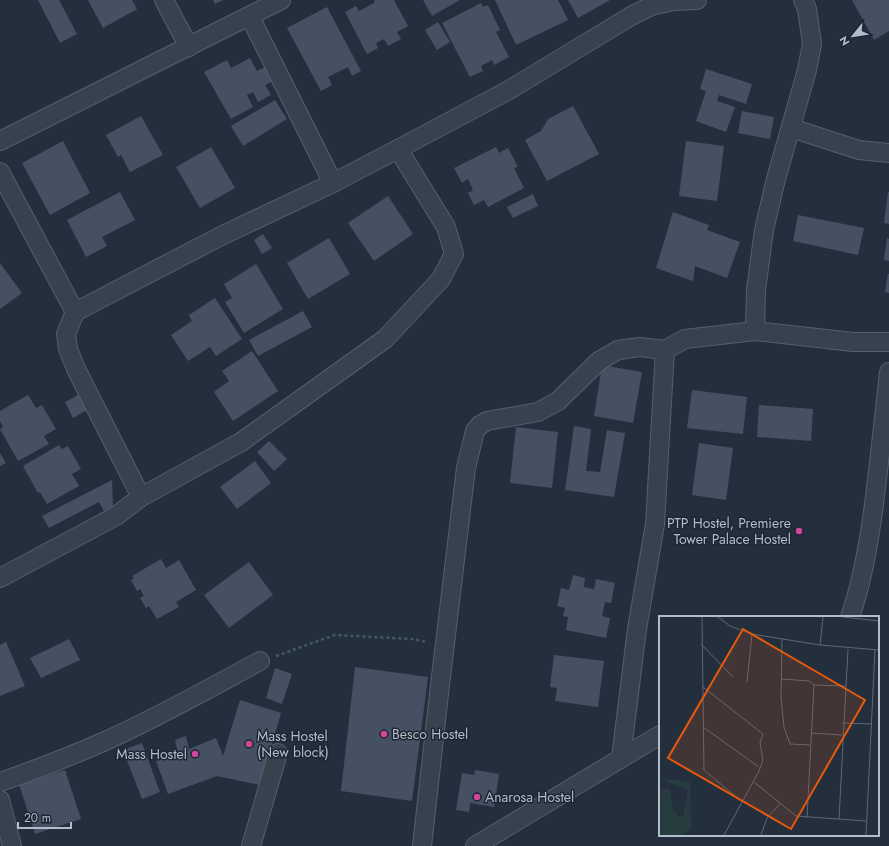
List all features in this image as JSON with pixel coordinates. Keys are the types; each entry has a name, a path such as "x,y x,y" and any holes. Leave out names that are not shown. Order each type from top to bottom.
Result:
{"street":[{"path":"164,0 189,47"},
{"path":"0,141 250,17 281,0"},
{"path":"141,497 77,371 68,349 66,334 75,312 222,236 333,183 509,90 631,16 651,6 673,1 697,0"},
{"path":"755,331 756,290 764,230 776,179 807,70 812,44 803,0"},
{"path":"250,17 333,183"},
{"path":"791,128 859,150 889,153"},
{"path":"0,578 116,516 141,497 241,442 385,339 441,279 454,254 446,227 398,149"},
{"path":"0,172 75,312"},
{"path":"422,846 466,468 474,431 480,424 487,421 538,412 558,401 599,361 618,350 640,347 665,350 685,339 755,331 853,342 889,342"},
{"path":"621,758 637,629 656,524 665,350"},
{"path":"850,616 857,597 869,542 889,372"},
{"path":"0,782 48,765 103,742 158,716 260,661"},
{"path":"475,846 659,736"},
{"path":"251,846 278,753"},
{"path":"0,800 12,846"}],"path":[{"path":"260,661 335,635 412,639 445,646"}],"building":[{"path":"38,0 59,0 77,34 60,43"},
{"path":"88,0 132,0 137,9 103,28"},
{"path":"213,0 223,0 215,4"},
{"path":"375,0 394,0 408,26 397,32 401,39 388,46 384,39 376,43 378,48 367,54 345,12 356,6 359,11 374,3"},
{"path":"423,0 460,0 432,16"},
{"path":"495,0 558,0 568,20 516,45"},
{"path":"568,0 610,0 578,18"},
{"path":"852,0 889,0 889,31 874,40"},
{"path":"481,3 483,7 488,5 500,30 496,32 509,57 494,65 492,60 481,66 483,71 470,77 442,23"},
{"path":"327,7 361,71 352,76 348,67 328,77 332,85 321,91 287,28"},
{"path":"438,22 450,42 437,50 425,30"},
{"path":"250,58 257,71 265,67 273,81 265,85 271,95 258,102 253,92 247,95 253,107 231,119 204,72 227,60 231,68"},
{"path":"706,69 752,84 746,104 719,95 717,101 735,107 726,132 696,121 706,91 700,89"},
{"path":"275,100 287,119 243,146 231,126"},
{"path":"573,106 599,154 547,181 525,140 541,131 548,119"},
{"path":"742,111 774,117 770,139 738,133"},
{"path":"141,116 163,155 130,172 121,155 118,157 106,135"},
{"path":"63,141 90,193 50,215 22,163"},
{"path":"686,141 724,146 717,201 679,196"},
{"path":"211,147 235,188 200,208 176,167"},
{"path":"496,147 499,153 508,148 518,167 514,168 524,188 488,207 484,200 474,205 468,193 473,190 468,179 462,183 454,168"},
{"path":"120,192 135,220 102,237 107,246 86,257 67,220"},
{"path":"889,192 889,224 884,223"},
{"path":"533,194 538,206 513,218 507,207"},
{"path":"388,196 413,234 374,261 348,223"},
{"path":"673,212 709,225 707,230 740,242 727,278 695,266 693,281 656,268"},
{"path":"798,215 864,228 858,255 793,241"},
{"path":"263,234 272,248 262,254 254,240"},
{"path":"329,238 350,274 308,299 287,263"},
{"path":"887,238 889,239 889,261 884,260"},
{"path":"0,263 22,293 0,309"},
{"path":"256,264 283,309 244,333 225,302 232,298 224,284"},
{"path":"889,274 889,293 885,292"},
{"path":"215,298 242,339 216,356 210,347 188,361 171,335 192,321 189,315"},
{"path":"303,311 312,327 258,356 249,340"},
{"path":"252,351 278,391 233,421 214,392 229,381 222,371"},
{"path":"602,365 642,372 633,423 594,416"},
{"path":"692,390 747,397 743,434 687,428"},
{"path":"28,395 36,408 42,405 56,429 44,436 49,444 18,461 0,429 3,427 0,421 0,411"},
{"path":"78,395 87,410 73,418 65,402"},
{"path":"759,405 813,409 811,441 757,437"},
{"path":"574,426 591,429 586,471 600,472 607,430 625,433 614,497 565,490"},
{"path":"516,427 558,432 552,488 510,483"},
{"path":"269,441 287,459 274,471 257,452"},
{"path":"699,443 733,448 726,500 692,495"},
{"path":"59,445 62,449 68,446 81,469 72,474 79,486 47,504 40,492 38,493 23,466"},
{"path":"0,453 6,463 0,466"},
{"path":"255,461 271,483 237,509 220,487"},
{"path":"112,480 113,507 104,511 99,502 49,528 42,516"},
{"path":"161,559 166,568 179,560 196,590 176,602 179,607 157,619 149,606 146,608 140,598 144,596 140,589 137,591 131,580 134,578 132,576"},
{"path":"249,562 273,595 229,628 204,595"},
{"path":"573,575 585,578 584,587 594,589 596,579 615,583 611,603 605,602 602,616 610,618 606,638 566,630 568,617 563,616 565,608 557,606 561,588 569,590"},
{"path":"69,639 80,660 41,678 30,658"},
{"path":"6,642 25,686 0,696 0,645"},
{"path":"554,655 604,661 598,707 555,701 557,688 550,687"},
{"name":"Besco Hostel","path":"355,667 428,677 412,801 341,791"},
{"path":"275,668 292,674 282,704 266,698"},
{"path":"240,700 281,713 260,785 217,776 168,794 156,761 178,753 175,740 186,736 189,749 216,738 223,756"},
{"path":"142,743 160,792 142,799 123,750"},
{"path":"65,770 81,819 35,834 19,784"},
{"path":"475,770 499,774 494,807 470,803 469,812 456,810 462,773 474,775"}],"place":[{"name":"PTP Hostel, Premiere Tower Palace Hostel","path":"799,531"},
{"name":"Besco Hostel","path":"384,734"},
{"name":"Mass Hostel (New block)","path":"249,744"},
{"name":"Mass Hostel","path":"195,754"},
{"name":"Anarosa Hostel","path":"477,797"}]}
